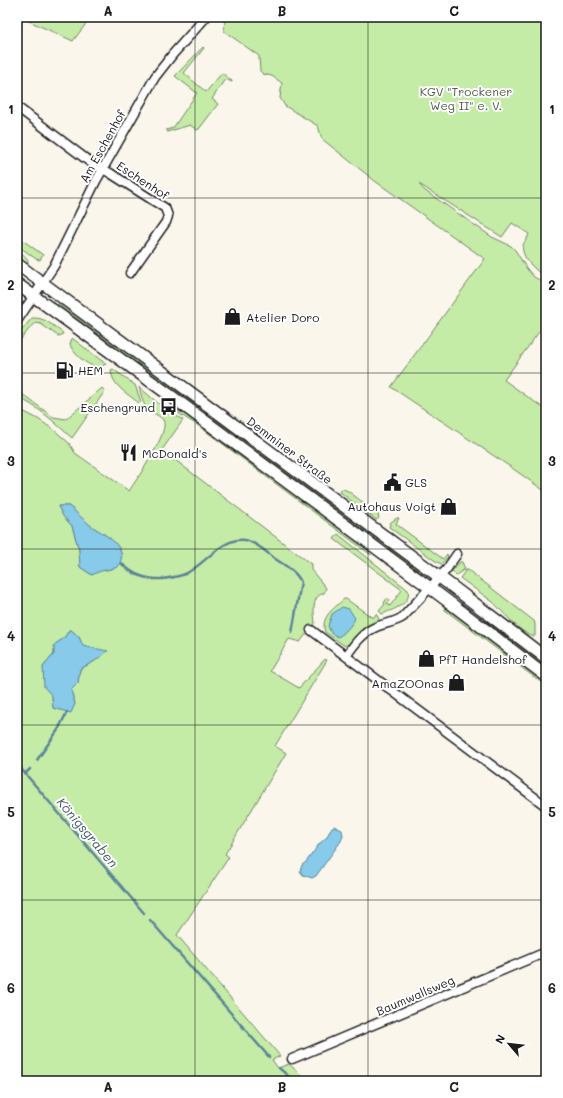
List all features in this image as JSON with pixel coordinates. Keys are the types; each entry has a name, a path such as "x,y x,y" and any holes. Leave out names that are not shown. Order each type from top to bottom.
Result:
{"main road":[{"name":"Demminer Straße","path":"17,264 546,658"},
{"path":"17,284 126,363 546,676"}],"street":[{"name":"Am Eschenhof","path":"34,296 57,260 103,169 155,78 173,54 206,17"},
{"path":"17,107 90,162 103,169"},
{"name":"Eschenhof","path":"103,169 163,206 168,213 166,222 130,273"},
{"path":"17,321 34,296"},
{"path":"346,656 368,632 375,627 397,621 403,617 439,577 457,554"},
{"path":"311,630 546,806"},
{"name":"Baumwallsweg","path":"292,1059 546,952"}],"green space":[{"path":"20,17 91,17 73,41"},
{"name":"KGV \"Trockener Weg II\" e. V.","path":"225,17 546,17 546,278 530,264 524,255 523,245 529,234 512,223 502,237 419,184 424,190 492,237 511,246 534,277 546,284 546,322 504,380 546,410 546,492 391,387 485,259 375,181 322,139 318,126 285,106 280,98 282,83 272,76 263,74 260,71 259,56 224,31"},
{"path":"203,47 204,48 184,73 206,92 222,73 232,82 225,79 212,99 218,104 199,129 197,130 190,125 167,132 166,130 173,128 197,93 175,76"},
{"path":"17,236 43,255 40,260 36,259 17,245"},
{"path":"17,250 23,254 28,264 17,258"},
{"path":"58,304 112,344 133,355 422,572 421,574 389,549 366,536 130,359 56,307"},
{"path":"32,318 49,322 63,333 62,335 58,336 41,324 36,323 17,344 17,336"},
{"path":"72,338 106,364 97,367 85,362 77,355 70,345"},
{"path":"113,369 135,385 141,402 139,403 117,385 112,376 111,370"},
{"path":"139,387 166,410 183,420 162,450 311,564 311,570 326,588 324,593 315,601 315,623 300,642 289,639 270,671 299,688 325,659 327,660 275,746 286,753 225,854 229,857 177,935 280,1056 272,1060 278,1068 289,1064 308,1081 17,1081 17,408 38,419 54,430 69,443 75,453 129,491 152,456 164,426 162,419 146,408","holes":["58,506 69,506 87,523 113,541 122,557 111,569 99,571 92,575 80,567 79,550 72,526 63,516","70,629 79,637 83,646 95,661 80,669 78,683 71,690 75,704 53,708 52,696 43,667 54,654 54,645 64,638"]},
{"path":"102,388 105,391 72,438 39,410 17,397 17,392 22,394 53,417 66,419"},
{"path":"172,408 191,417 366,548 371,555 199,426 171,409"},
{"path":"343,489 348,491 378,514 379,518 376,520 340,492 340,490"},
{"path":"399,518 396,524 443,559 447,554 448,557 441,564 389,527 391,522"},
{"path":"338,534 408,590 407,599 404,603 382,614 379,611 385,604 384,603 387,598 389,600 387,604 390,606 402,590 334,539"},
{"path":"460,562 462,562 465,569 456,575 452,571"},
{"path":"466,570 534,621 535,636 525,633 493,602 460,578"},
{"path":"450,597 492,625 546,665 546,671"},
{"path":"344,599 373,618 376,614 380,621 365,629 352,642 345,646 325,632 324,626 326,617","holes":["330,619 352,624 343,634 329,623"]},
{"path":"444,607 546,683 546,686 445,610"}],"water":[{"path":"58,506 69,506 90,525 108,537 119,547 121,560 118,567 92,575 80,567 79,550 72,526 63,516"},
{"path":"342,607 349,609 355,618 348,629 338,637 331,633 328,626 332,614"},
{"path":"70,629 79,637 83,646 108,651 95,661 80,669 78,683 71,690 75,704 71,713 53,708 52,696 44,687 43,667 54,654 54,645 64,638"},
{"path":"334,826 342,830 343,835 341,841 316,876 312,878 303,875 300,871 302,865 326,838"}],"waterway":[{"path":"121,563 139,576 156,579 171,578 185,574 192,570 214,552 228,543 236,540 249,541 289,568 301,582 292,633"},
{"path":"37,760 58,730 67,712"},
{"name":"Königsgraben","path":"17,764 144,913"},
{"name":"Königsgraben","path":"25,774 30,769"},
{"name":"Königsgraben","path":"150,920 269,1057"},
{"name":"Königsgraben","path":"279,1068 294,1081"}],"place":[{"name":"Atelier Doro","path":"233,317"},
{"name":"HEM","path":"65,370"},
{"name":"Eschengrund","path":"168,407"},
{"name":"McDonald's","path":"129,453"},
{"name":"GLS","path":"392,482"},
{"name":"Autohaus Voigt","path":"449,506"},
{"name":"PfT Handelshof","path":"426,659"},
{"name":"AmaZOOnas","path":"457,683"}]}
